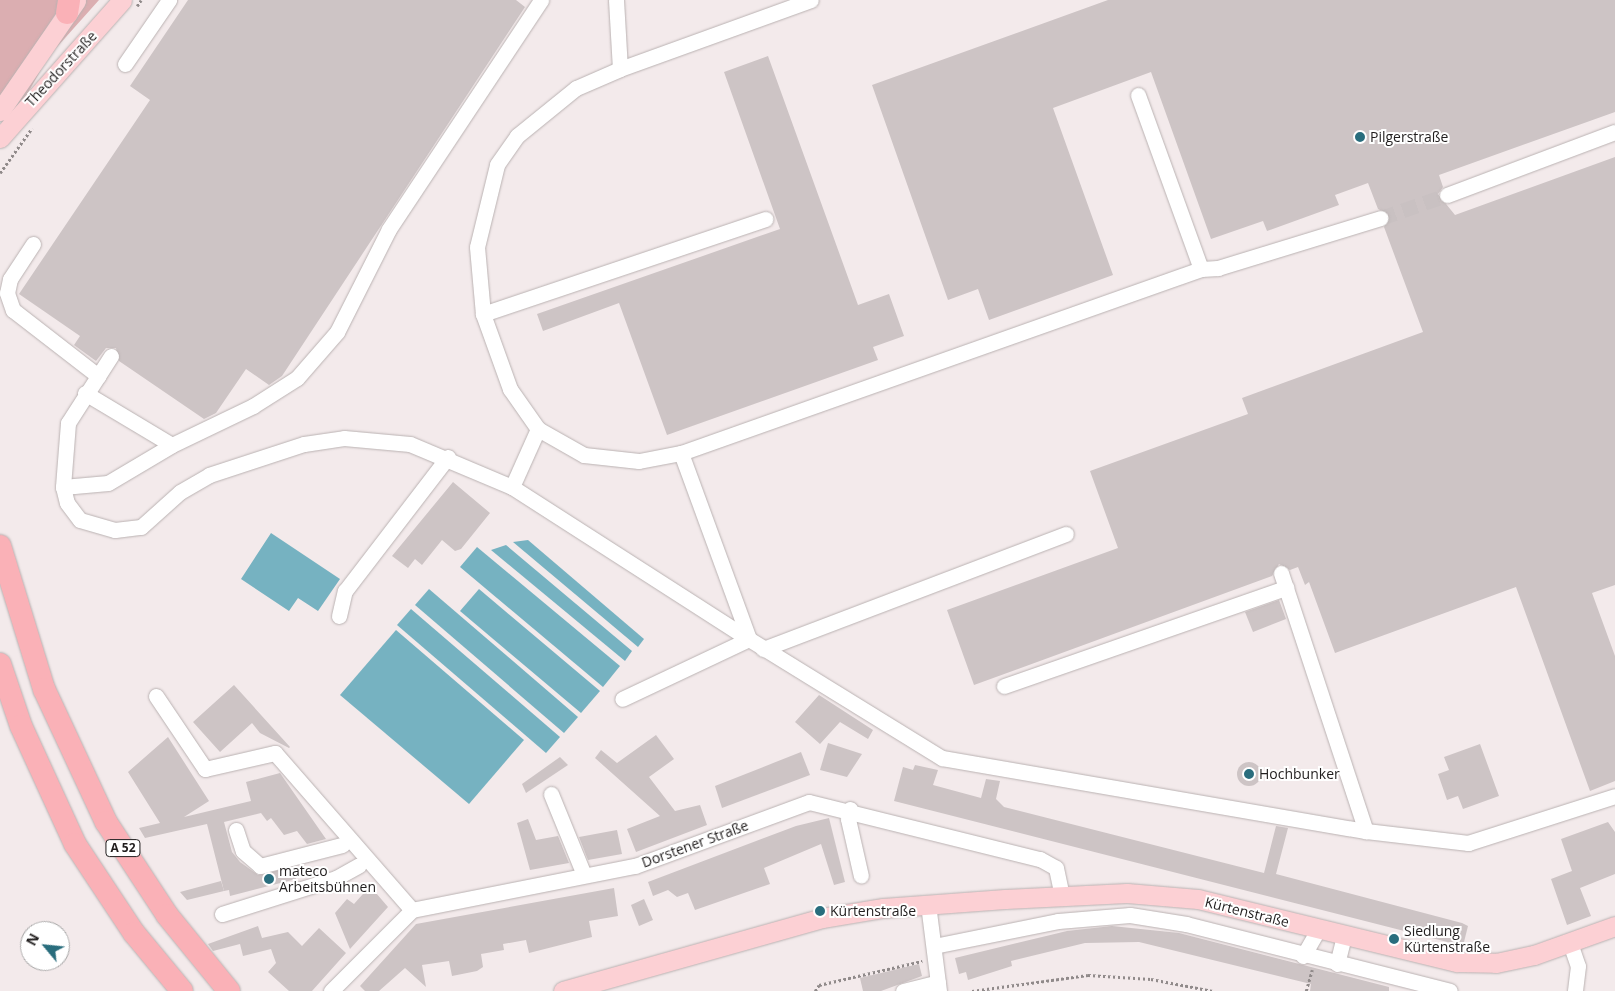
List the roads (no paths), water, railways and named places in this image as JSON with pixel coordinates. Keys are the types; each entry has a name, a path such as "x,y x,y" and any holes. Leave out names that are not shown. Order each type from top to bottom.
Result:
{"highway":[{"name":"A 52","path":"0,546 44,688 106,822 167,915 229,991"},
{"name":"A 52","path":"0,666 20,726 75,844 134,933 182,991"}],"main road":[{"name":"Theodorstraße","path":"0,138 122,0"},
{"name":"Theodorstraße","path":"0,111 71,4"},
{"name":"Kürtenstraße","path":"563,991 822,918 928,904 1062,896 1176,896 1457,962 1496,963 1570,943 1615,926"}],"street":[{"path":"125,64 169,0"},
{"path":"63,487 108,483 172,446 278,392 314,361 346,316 388,229 541,0"},
{"path":"616,0 620,69"},
{"path":"811,0 620,69 576,88 542,112 516,136 497,164 477,247 483,314 510,389 538,429 558,444 610,461 639,461 680,453 1201,269 1218,268 1381,218"},
{"path":"1138,94 1201,269"},
{"path":"1446,195 1615,132"},
{"path":"483,314 765,219"},
{"path":"33,244 10,279 7,293 13,310 98,376"},
{"path":"111,356 85,392 64,438 63,487 67,503 80,520 130,530 141,527 180,492 210,474 304,444 377,438 448,457 512,487 895,733 965,766 1366,831 1480,843 1615,796"},
{"path":"85,392 172,446"},
{"path":"512,487 538,429"},
{"path":"680,453 749,639"},
{"path":"339,616 344,591 448,457"},
{"path":"763,648 1066,534"},
{"path":"1281,573 1366,831"},
{"path":"1004,686 1286,588"},
{"path":"622,699 749,639"},
{"path":"156,696 205,769 275,754 407,913"},
{"path":"295,791 359,866 407,913"},
{"path":"551,794 584,876"},
{"name":"Dorstener Straße","path":"407,913 584,876 675,853 809,802 850,809 1040,859 1056,868 1062,896"},
{"path":"850,809 848,819 861,876"},
{"path":"236,830 243,851 260,866 342,845"},
{"path":"222,914 336,878 359,866"},
{"path":"1176,896 1176,922"},
{"path":"903,991 938,987 928,904"},
{"path":"331,991 407,913"},
{"name":"Kürtenstraße","path":"935,952 1084,918 1130,916 1176,922 1450,991"},
{"path":"1309,957 1318,930"},
{"path":"1337,964 1344,936"},
{"path":"1570,943 1578,966 1575,991"}],"water":[{"path":"271,533 340,579 318,611 298,598 289,611 241,579"},
{"path":"528,540 644,639 638,647 513,542"},
{"path":"506,545 632,651 625,661 491,550"},
{"path":"477,547 620,666 603,687 460,567"},
{"path":"429,589 578,717 564,733 415,605"},
{"path":"479,589 600,691 581,713 460,611"},
{"path":"411,609 560,737 546,753 397,625"},
{"path":"396,630 524,740 469,804 340,695"}],"tunnel":[{"path":"1381,218 1447,195"}],"place":[{"name":"Pilgerstraße","path":"1360,137"},
{"name":"Hochbunker","path":"1249,774"},
{"name":"mateco Arbeitsbühnen","path":"269,879"},
{"name":"Kürtenstraße","path":"820,911"},
{"name":"Siedlung Kürtenstraße","path":"1394,939"}]}
